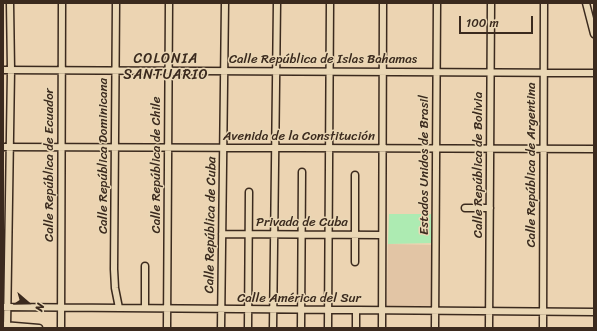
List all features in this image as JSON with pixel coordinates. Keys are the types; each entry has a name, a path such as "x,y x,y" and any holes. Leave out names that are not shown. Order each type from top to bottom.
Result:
{"street":[{"path":"10,3 11,70 6,147 6,326 39,328"},
{"name":"Calle República de Ecuador","path":"61,328 62,3"},
{"name":"Calle República Dominicana","path":"116,3 114,282 119,308"},
{"name":"Calle República de Chile","path":"167,328 169,3"},
{"name":"Calle República de Cuba","path":"221,328 225,3"},
{"path":"273,328 277,3"},
{"path":"328,328 330,3"},
{"path":"382,328 383,3"},
{"name":"Estados Unidos de Brasil","path":"435,328 437,3"},
{"name":"Calle República de Bolivia","path":"489,328 491,3"},
{"name":"Calle República de Argentina","path":"542,328 544,3"},
{"path":"586,3 593,22 594,34"},
{"name":"Calle República de Islas Bahamas","path":"3,70 594,73"},
{"name":"Avenida de la Constitución","path":"6,147 594,149"},
{"path":"301,328 302,172"},
{"path":"355,262 356,175"},
{"path":"248,328 249,192"},
{"path":"465,208 490,208"},
{"name":"Privada de Cuba","path":"222,234 382,235"},
{"path":"145,266 145,308"},
{"name":"Calle América del Sur","path":"5,307 594,312"},
{"path":"356,310 356,328"}],"shaded area":[{"path":"388,244 432,245 432,308 387,306"}],"green space":[{"path":"389,214 431,214 432,243 388,244"}],"district":[{"name":"COLONIA SANTUARIO","path":"166,68"}]}
